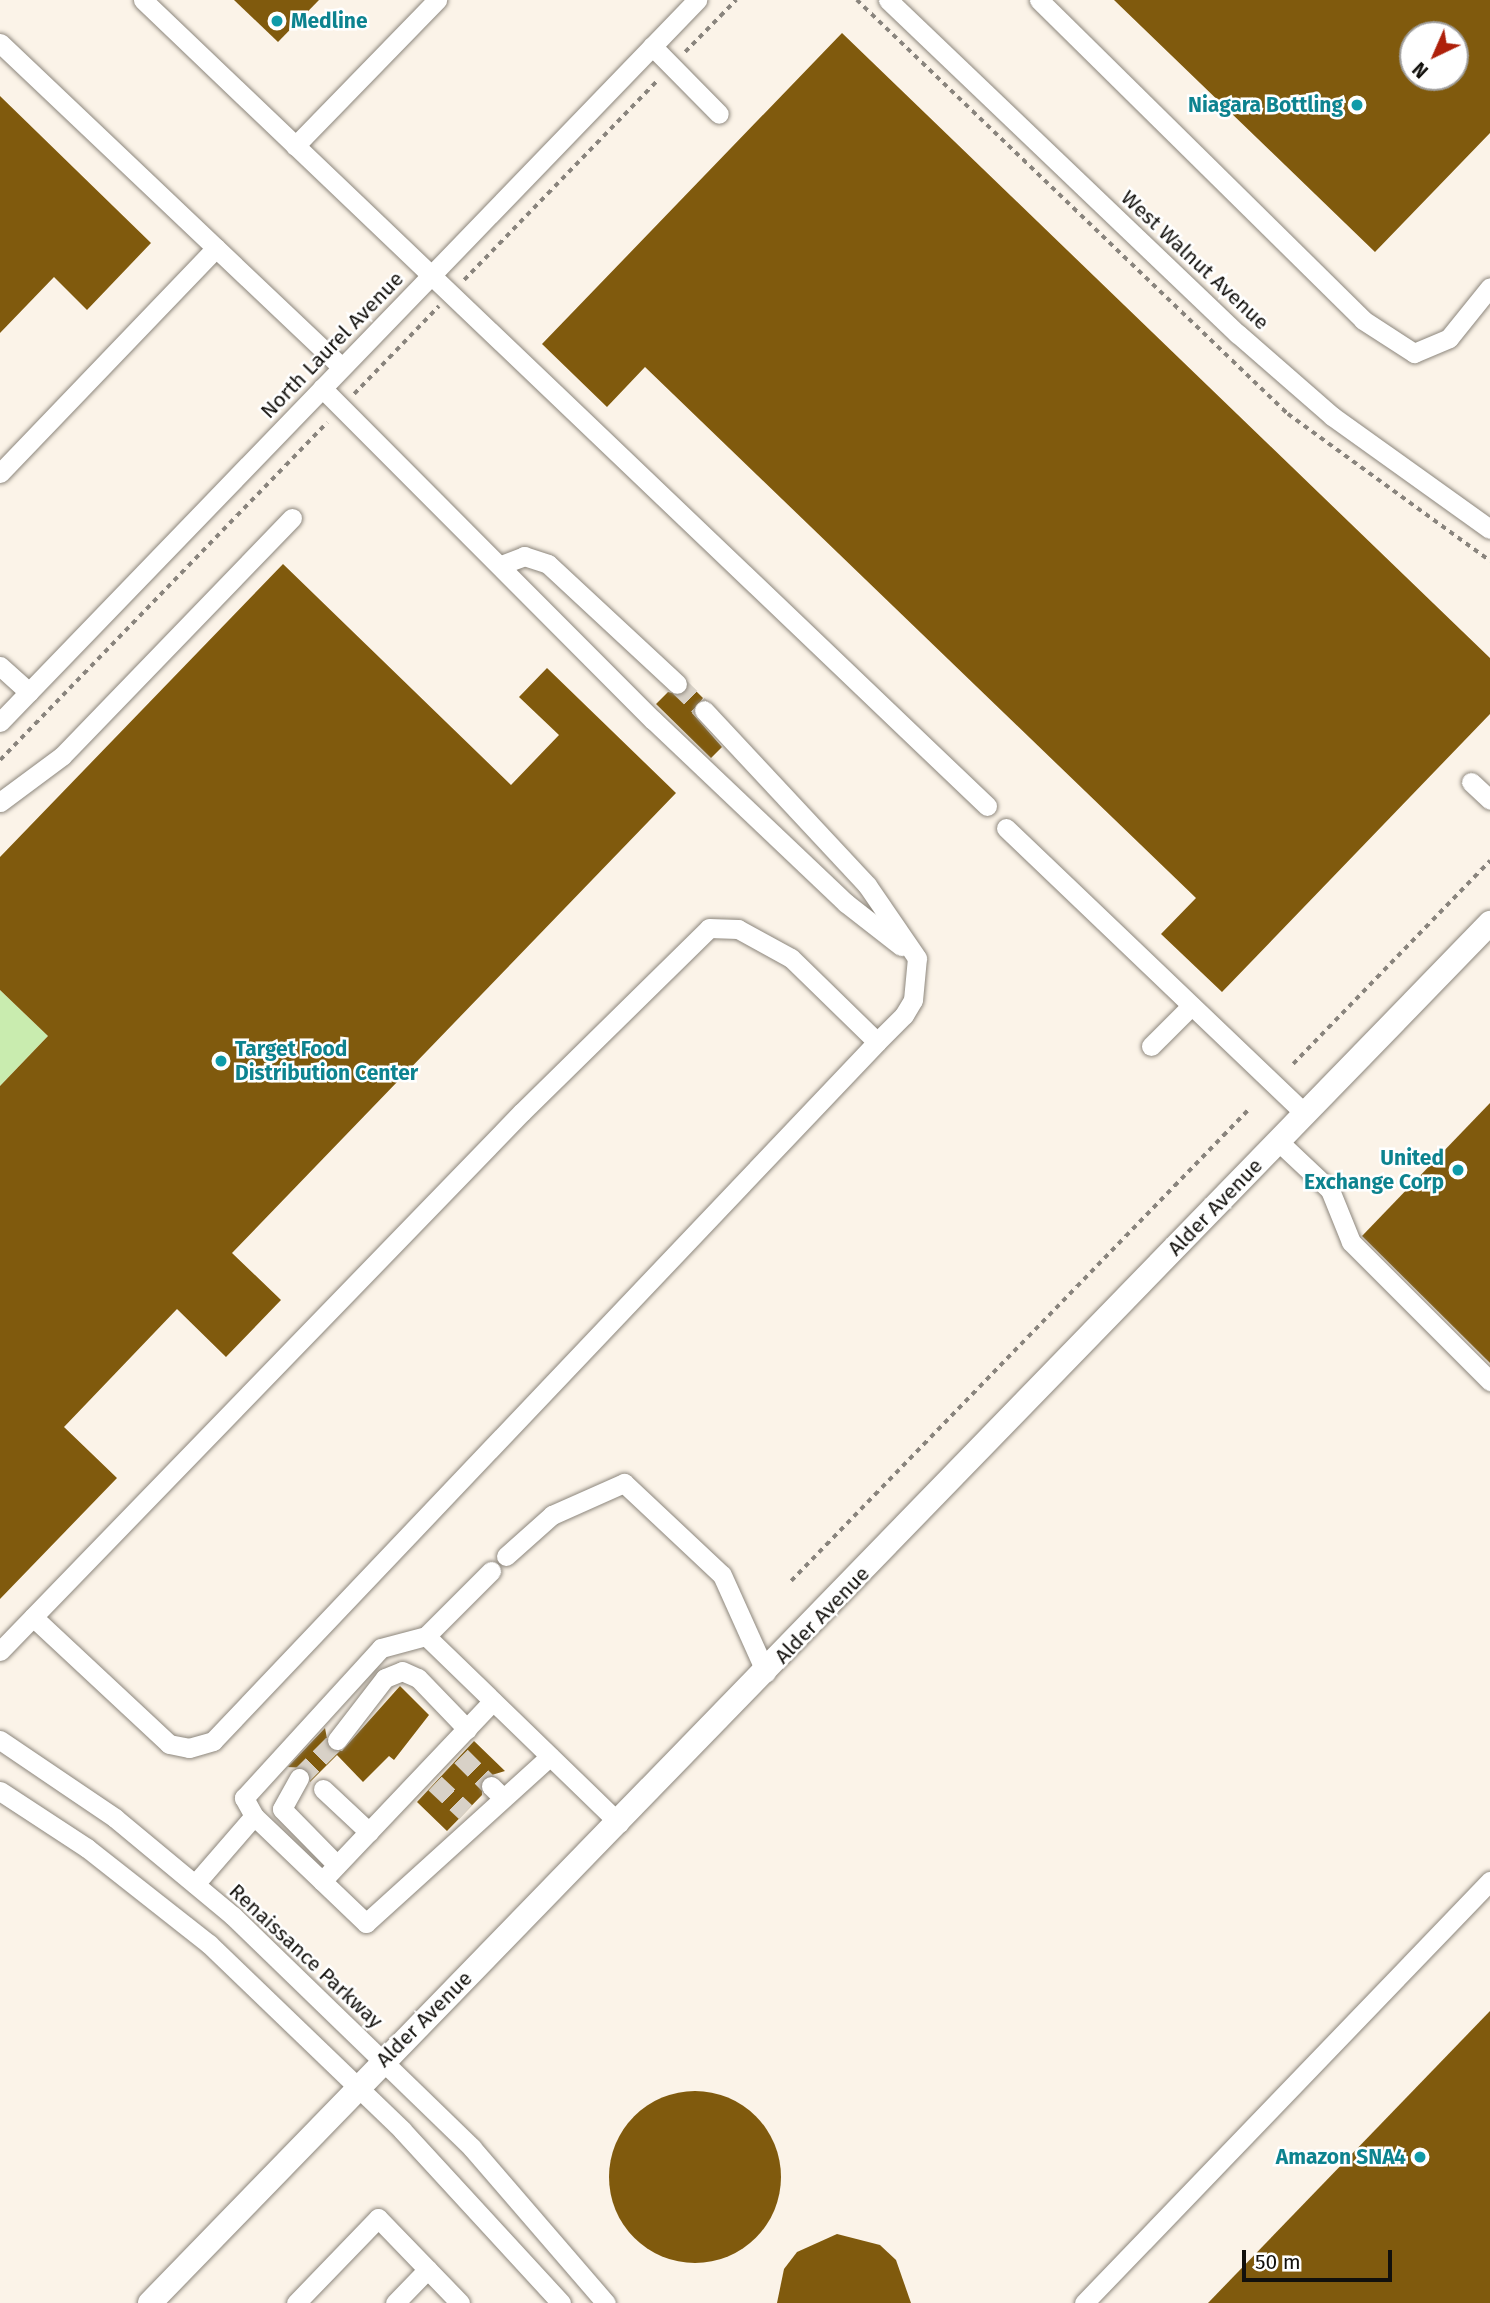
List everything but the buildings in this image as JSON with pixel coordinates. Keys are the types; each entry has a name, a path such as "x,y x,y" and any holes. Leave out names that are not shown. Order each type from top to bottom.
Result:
{"main road":[{"name":"Alder Avenue","path":"150,2303 383,2061 765,1673 1490,923"}],"street":[{"path":"143,0 453,292 987,806"},
{"path":"295,146 437,0"},
{"name":"North Laurel Avenue","path":"0,722 697,0"},
{"name":"West Walnut Avenue","path":"888,0 1238,334 1332,416 1490,529"},
{"path":"1039,0 1363,320 1414,353 1449,338 1490,287"},
{"path":"0,43 342,368"},
{"path":"652,46 719,114"},
{"path":"0,473 216,248"},
{"path":"322,388 653,720 846,903 917,958"},
{"path":"0,802 62,756 292,518"},
{"path":"501,565 524,556 548,564 677,684"},
{"path":"0,666 29,692"},
{"path":"33,1617 169,1744 189,1748 213,1741 877,1042 913,1000 917,958 867,885 704,710"},
{"path":"1471,782 1490,800"},
{"path":"1006,828 1304,1113"},
{"path":"0,1651 709,928 738,929 791,958 877,1042"},
{"path":"1151,1046 1191,1006"},
{"path":"1278,1141 1330,1190 1351,1242 1490,1381"},
{"path":"506,1556 552,1516 624,1483 722,1575 765,1673"},
{"path":"491,1571 426,1636 382,1648 244,1798 254,1816 366,1923 497,1792 550,1756"},
{"path":"426,1636 619,1823"},
{"path":"337,1740 385,1678 402,1671 418,1678 467,1729"},
{"path":"322,1881 369,1832 456,1751 467,1729 494,1702"},
{"name":"Renaissance Parkway","path":"0,1741 115,1818 195,1884 472,2148 606,2303"},
{"path":"299,1778 282,1809 337,1866"},
{"path":"323,1789 369,1832"},
{"path":"0,1791 87,1848 209,1944 358,2087 522,2254 560,2303"},
{"path":"195,1884 254,1816"},
{"path":"1084,2303 1490,1881"},
{"path":"296,2303 379,2218 460,2303"},
{"path":"395,2303 428,2269"}],"path":[{"path":"0,760 736,0"},
{"path":"1293,1064 1490,862"},
{"path":"791,1581 1250,1108"}],"green space":[{"path":"0,990 48,1036 0,1086"}],"tunnel":[{"path":"677,684 704,710"},
{"path":"299,1778 337,1740"},
{"path":"461,1756 491,1786"},
{"path":"435,1783 466,1812"}],"place":[{"name":"Medline","path":"277,21"},
{"name":"Niagara Bottling","path":"1357,105"},
{"name":"Target Food Distribution Center","path":"221,1061"},
{"name":"United Exchange Corp","path":"1458,1170"},
{"name":"Amazon SNA4","path":"1420,2157"}]}
